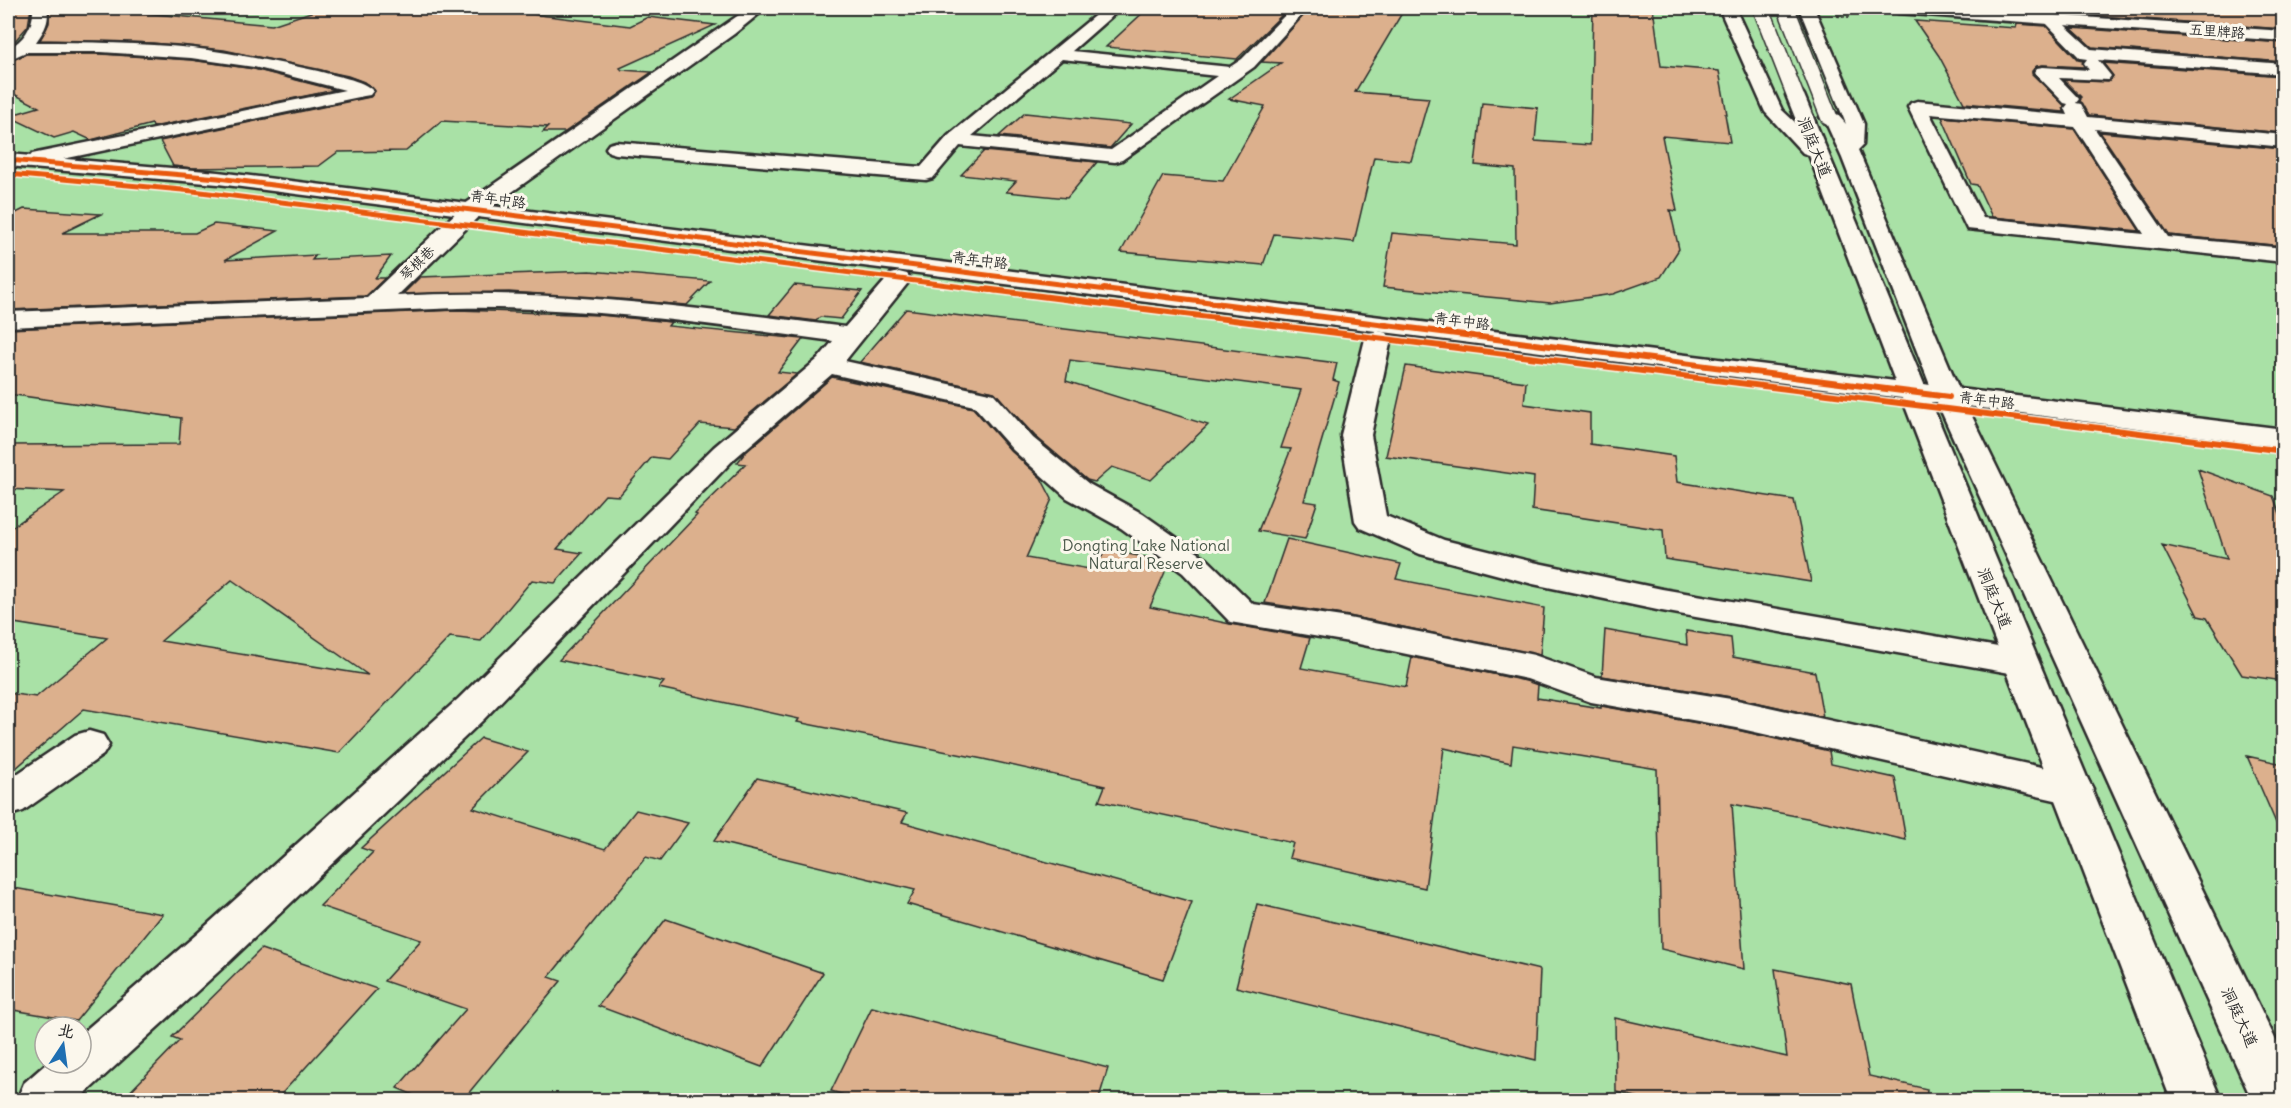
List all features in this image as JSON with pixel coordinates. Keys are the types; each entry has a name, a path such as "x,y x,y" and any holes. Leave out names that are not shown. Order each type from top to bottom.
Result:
{"street":[{"path":"15,51 38,29 42,16 40,8"},
{"name":"琴棋巷","path":"374,305 465,216 728,32 758,8"},
{"path":"616,148 926,174 955,140 1113,8"},
{"path":"955,140 1115,156 1248,63 1300,8"},
{"path":"1727,8 1774,112 1836,159 1855,124 1806,8"},
{"name":"洞庭大道","path":"1761,8 1795,95 1836,159 1933,401 2021,663 2196,1101"},
{"name":"洞庭大道","path":"1786,8 1829,117 1835,122 1836,159"},
{"name":"五里牌路","path":"1898,8 2051,14"},
{"name":"五里牌路","path":"1949,8 2051,14 2283,34"},
{"path":"2051,14 2102,76 2043,72 2070,99 2080,121 2161,243"},
{"path":"15,51 101,47 191,53 254,62 341,82 363,91 145,134 39,158"},
{"path":"1058,54 1234,73"},
{"path":"2086,54 2283,69"},
{"path":"2070,99 2094,101"},
{"path":"2283,141 1917,107 1975,224 2283,255"},
{"name":"青年中路","path":"8,160 218,178 899,279 1378,339 1933,401"},
{"name":"青年中路","path":"8,174 465,216 1933,401 2283,451"},
{"path":"42,1101 213,948 471,709 724,453 827,365 899,279"},
{"path":"8,319 468,300 554,303 649,311 852,336"},
{"path":"1378,339 1356,435 1371,521 1432,548 1533,573 1662,600 2021,663"},
{"path":"827,365 984,400 1023,444 1078,491 1132,521 1195,566 1242,614 1349,630 1533,668 1591,689 1737,714 2073,789"},
{"path":"1933,401 2283,438"},
{"name":"洞庭大道","path":"1933,401 2278,1101"},
{"path":"8,800 89,745"}],"green space":[{"name":"Dongting Lake National Natural Reserve","path":"8,8 2283,8 2283,1100 8,1100"}],"building":[{"path":"8,8 31,8 28,26 12,44 8,44"},
{"path":"49,8 122,8 123,11 272,25 323,8 532,8 523,13 630,26 648,17 715,25 620,68 652,72 565,132 543,132 548,127 442,121 406,151 338,152 319,166 193,168 173,166 160,141 370,97 375,91 364,82 348,76 224,50 153,43 40,40 49,23"},
{"path":"1148,8 1289,8 1237,59 1106,47"},
{"path":"1310,8 1405,8 1355,92 1429,98 1411,161 1374,157 1354,242 1274,234 1263,265 1121,252 1163,176 1223,181 1265,106 1229,99 1281,63 1262,62"},
{"path":"1593,8 1653,8 1661,66 1719,71 1730,142 1662,136 1677,211 1670,210 1679,249 1661,277 1613,294 1550,303 1383,287 1392,233 1516,244 1515,169 1475,165 1482,103 1538,108 1535,141 1590,145"},
{"path":"2017,8 2271,8 2283,17 2283,29 2017,10"},
{"path":"1915,21 2016,28 2017,24 2046,26 2078,60 2083,61 2084,67 2043,65 2037,66 2032,71 2032,74 2064,105 2064,112 1964,103 1939,56"},
{"path":"2071,28 2283,43 2283,62 2092,47"},
{"path":"26,54 101,54 191,60 254,69 335,90 153,127 152,124 91,140 74,132 54,138 8,116 39,107 8,91 8,67 13,60"},
{"path":"2103,63 2283,76 2283,133 2089,115 2080,101 2081,97 2064,80 2108,82 2113,76"},
{"path":"1025,113 1131,124 1110,148 999,136"},
{"path":"1942,117 2074,129 2140,231 1992,217 1977,185 1971,184"},
{"path":"2100,132 2283,149 2283,246 2169,235"},
{"path":"984,151 1097,162 1067,198 1006,192 1016,181 961,175"},
{"path":"24,209 101,214 62,233 195,233 214,224 278,231 225,260 316,255 312,260 391,256 375,278 385,278 366,296 8,310 8,217"},
{"path":"590,271 710,281 687,305 509,292 403,294 420,277"},
{"path":"794,285 862,291 841,319 820,317 816,321 769,315"},
{"path":"906,309 1337,363 1333,380 1339,382 1304,501 1317,503 1305,539 1258,531 1291,449 1281,448 1301,390 1070,360 1066,381 1208,425 1151,480 1112,467 1095,482 1087,480 1035,436 994,392 860,362"},
{"path":"458,310 599,315 671,322 668,326 803,339 778,372 797,374 734,427 700,424 668,459 652,457 619,496 605,495 557,549 582,553 555,583 532,580 481,641 450,637 339,753 84,709 8,775 8,693 36,697 107,638 8,622 8,530 64,492 8,489 8,445 179,444 181,418 8,394 8,329","holes":["232,580 368,675 161,641"]},
{"path":"1406,366 1526,382 1524,404 1590,413 1590,444 1674,456 1677,482 1794,500 1811,582 1665,559 1663,530 1532,510 1534,477 1386,456"},
{"path":"832,377 973,408 1011,451 1041,478 1052,499 1026,558 1095,570 1105,550 1162,560 1168,565 1150,607 1310,638 1301,668 1406,687 1412,657 1526,681 1538,685 1537,698 1601,708 1601,706 1737,730 1829,751 1831,764 1895,778 1906,840 1732,804 1744,969 1661,949 1657,769 1513,745 1511,763 1444,748 1425,888 1289,858 1293,843 1099,801 1105,786 797,722 799,719 659,688 664,682 559,660 697,515 695,514 746,464 737,463 745,453"},
{"path":"2198,469 2273,496 2283,521 2283,681 2242,675 2207,618 2198,616 2162,545 2227,559"},
{"path":"1287,539 1401,564 1396,579 1544,608 1540,655 1349,616 1265,603"},
{"path":"1605,630 1687,645 1686,631 1731,638 1733,657 1815,672 1823,717 1737,698 1602,676"},
{"path":"481,738 528,752 473,808 605,849 636,810 688,823 660,861 646,857 549,977 561,981 462,1101 427,1101 397,1088 466,1009 384,981 421,940 320,906 373,852 361,848"},
{"path":"2247,756 2283,764 2283,839"},
{"path":"757,778 907,813 902,822 1192,902 1163,979 907,904 915,890 714,841"},
{"path":"8,887 163,914 81,1015 42,1015 8,1009"},
{"path":"1257,904 1540,970 1536,1060 1236,987"},
{"path":"666,919 823,973 762,1067 598,1006"},
{"path":"261,949 377,989 275,1101 121,1101 180,1040 172,1037"},
{"path":"1775,969 1851,984 1869,1076 1927,1089 1926,1101 1652,1101 1616,1092 1615,1018 1787,1057"},
{"path":"872,1007 1108,1068 1098,1101 864,1101 831,1091"}],"cycle path":[{"path":"8,160 218,178 473,209 1949,397"},
{"path":"8,174 193,191 2284,451"}]}
